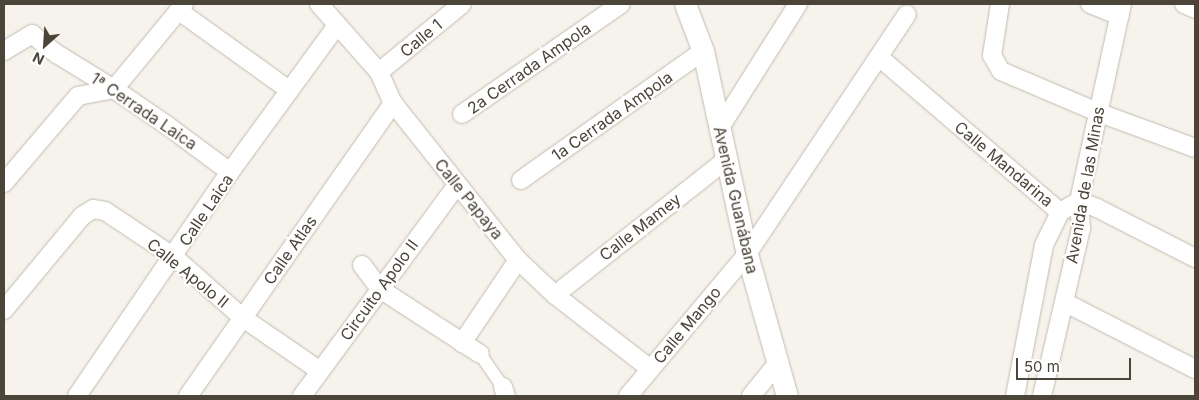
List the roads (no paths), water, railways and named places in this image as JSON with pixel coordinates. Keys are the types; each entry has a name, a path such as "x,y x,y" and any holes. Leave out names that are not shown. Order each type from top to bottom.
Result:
{"street":[{"name":"Calle Papaya","path":"319,4 380,72 393,103 518,260 555,294 650,368"},
{"name":"Calle 1","path":"380,72 462,4"},
{"name":"2a Cerrada Ampola","path":"462,114 621,4"},
{"name":"Avenida Guanábana","path":"685,4 702,51 747,254 787,396"},
{"path":"719,129 798,4"},
{"path":"1000,4 992,55 1001,71 1097,112 1195,148"},
{"path":"1090,4 1121,10"},
{"path":"1184,4 1195,9"},
{"path":"4,183 78,96 114,89 182,7 289,90"},
{"name":"Avenida de las Minas","path":"1042,396 1081,228 1079,202 1097,112 1121,10"},
{"path":"747,254 907,14"},
{"name":"Calle Laica","path":"77,396 174,258 230,172 336,25"},
{"name":"1ª Cerrada Laica","path":"4,51 32,34 57,54 114,89 230,172"},
{"name":"1a Cerrada Ampola","path":"521,180 702,51"},
{"name":"Calle Mandarina","path":"879,57 1060,212 1079,202 1097,208 1195,258"},
{"name":"Calle Atlas","path":"188,396 393,103"},
{"name":"Calle Mamey","path":"555,294 726,160"},
{"name":"Circuito Apolo II","path":"302,396 457,185"},
{"name":"Calle Apolo II","path":"4,310 82,216 93,209 105,211 174,258 243,318 320,371"},
{"name":"Avenida de las Minas","path":"1015,396 1044,245 1060,212"},
{"name":"Calle Mango","path":"628,396 747,254"},
{"path":"462,343 518,260"},
{"path":"362,265 380,289 480,354 504,392"},
{"path":"1064,302 1195,370"},
{"path":"751,396 777,364"}]}
